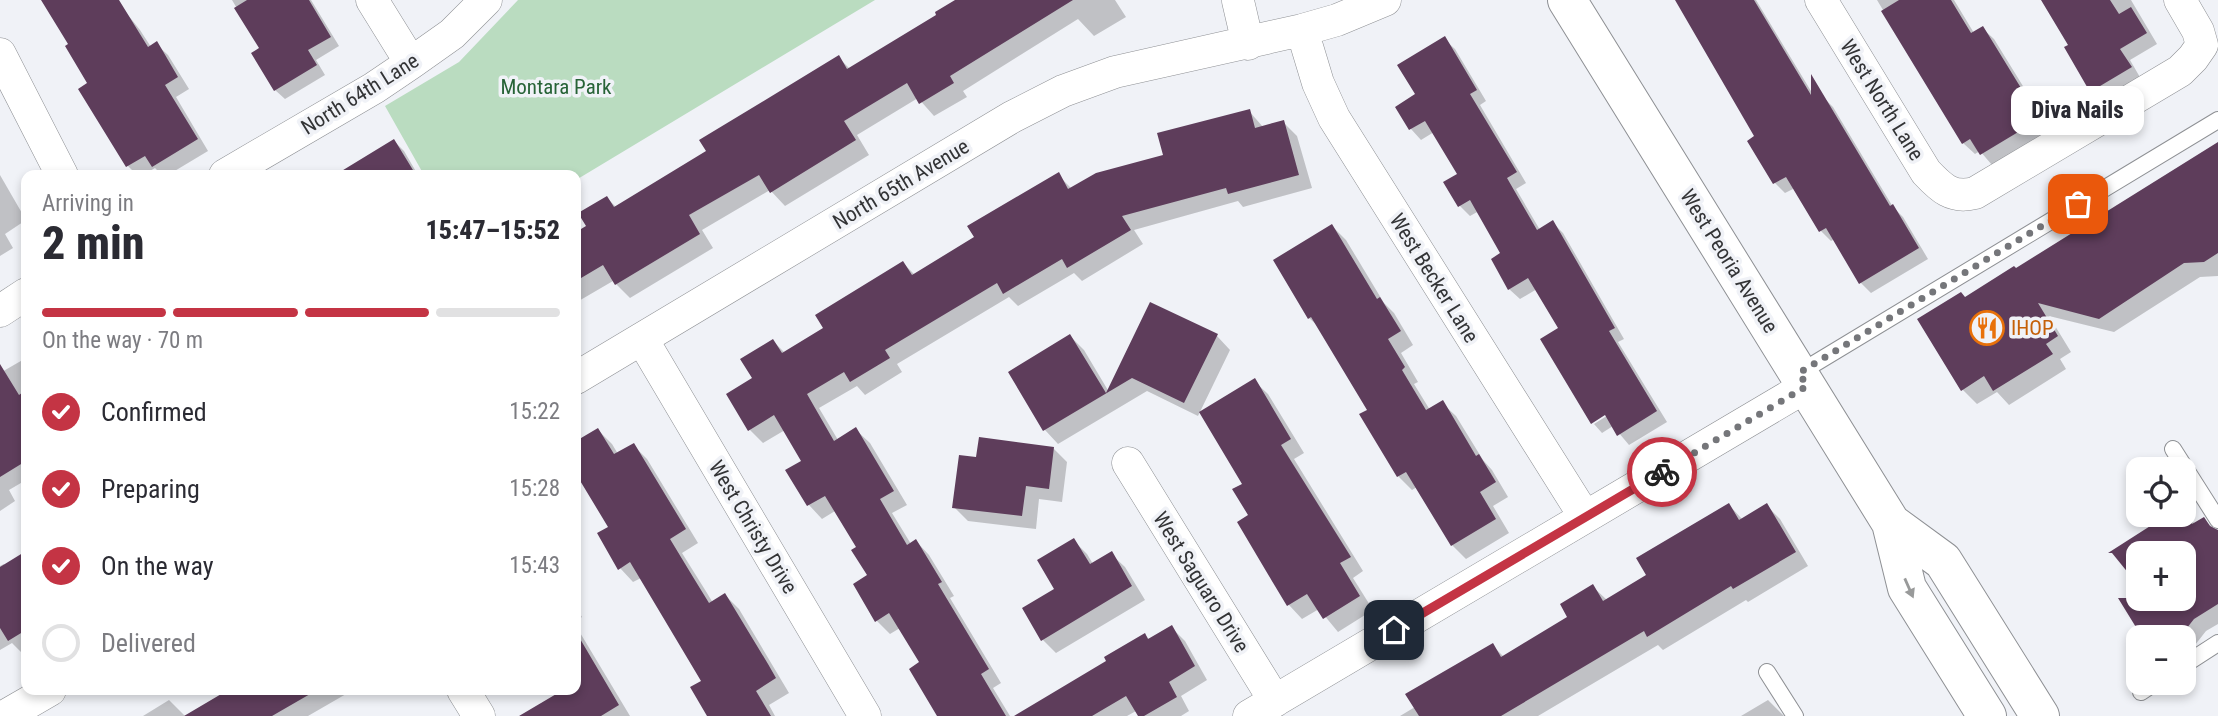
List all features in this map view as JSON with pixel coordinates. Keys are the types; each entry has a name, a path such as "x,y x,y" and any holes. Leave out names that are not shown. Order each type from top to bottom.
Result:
{"main road":[{"name":"West Peoria Avenue","path":"1567,0 1891,523 1907,588 1987,716"},
{"name":"West Peoria Avenue","path":"1891,523 1943,561 2040,716"}],"street":[{"path":"372,0 411,63"},
{"name":"North 64th Lane","path":"234,170 374,88 452,34 486,0"},
{"name":"North 65th Avenue","path":"581,375 1012,117 1063,91 1115,72 1302,30 1337,20 1385,0"},
{"name":"West North Lane","path":"1821,0 1926,172 1951,194 1964,196 1986,186 2180,71 2202,45 2198,31 2180,0"},
{"path":"1238,1 1248,44"},
{"name":"West Becker Lane","path":"1302,30 1318,83 1334,118 1585,517"},
{"path":"0,54 59,170"},
{"path":"0,311 21,297"},
{"name":"West Christy Drive","path":"642,339 865,716"},
{"path":"1262,708 1585,517 1803,379"},
{"name":"West Saguaro Drive","path":"1128,463 1262,708"},
{"path":"5,716 41,695"},
{"path":"466,695 479,716"}],"lane":[{"path":"1803,379 2218,120"},
{"path":"2173,449 2218,520"},
{"path":"2196,657 2218,643"},
{"path":"1767,672 1795,716"}],"green space":[{"name":"Montara Park","path":"518,0 875,0 581,177 581,170 421,170 385,106 459,62"}],"building":[{"path":"41,0 119,0 148,47 157,41 178,77 165,85 198,139 152,167 145,156 126,167 78,89 87,83 65,46 68,44"},
{"path":"247,0 309,0 331,37 308,50 317,65 274,91 251,53 259,48 234,8"},
{"path":"955,0 1073,0 950,76 954,83 919,104 907,83 844,121 856,140 770,193 759,175 689,215 700,234 615,285 603,265 581,278 581,229 586,226 581,218 581,211 607,196 614,207 706,151 699,140 839,55 847,69 936,15 935,12"},
{"path":"1675,0 1754,0 1811,95 1811,74 1890,206 1893,204 1919,248 1859,284 1826,228 1819,232 1786,177 1773,184 1747,141 1754,136"},
{"path":"1899,0 1951,0 1971,33 1983,26 2040,119 1980,155 1970,139 1962,144 1881,11"},
{"path":"2041,0 2110,0 2119,14 2131,7 2147,33 2120,49 2132,67 2090,92 2064,47 2068,45"},
{"path":"1445,36 1477,90 1470,94 1517,172 1507,178 1537,230 1553,220 1615,328 1609,331 1657,411 1617,436 1605,415 1591,424 1540,339 1558,328 1528,278 1508,290 1491,259 1500,253 1470,200 1458,207 1443,182 1457,174 1425,121 1409,130 1395,107 1415,94 1397,65"},
{"path":"1250,109 1255,128 1284,120 1299,175 1228,194 1226,188 1122,216 1131,230 1067,268 1062,259 1003,294 997,283 885,350 890,358 850,382 844,372 807,394 834,441 856,427 894,491 880,499 907,545 916,539 942,582 938,584 989,669 981,674 1006,716 937,716 909,669 919,662 889,613 875,622 853,584 867,575 851,550 856,547 825,496 807,506 785,470 801,461 774,415 748,431 726,394 752,378 740,359 773,339 782,353 823,328 815,315 903,261 912,275 974,237 967,226 1059,172 1068,189 1096,173 1163,155 1157,133"},
{"path":"394,139 413,170 343,170"},
{"path":"2218,142 2218,253 2204,262 2184,263 2099,319 2038,303 2058,336 2046,344 2053,354 1993,391 1984,376 1961,391 1917,319 1961,292 1965,297 2014,266 2016,268"},
{"path":"1332,224 1377,299 1380,297 1401,331 1388,339 1405,367 1402,370 1426,410 1443,400 1476,456 1479,454 1496,482 1480,492 1496,519 1451,546 1406,472 1397,477 1359,414 1367,410 1273,260"},
{"path":"1150,302 1218,334 1184,403 1132,378 1043,431 1008,372 1070,334 1106,393"},
{"path":"0,364 19,395 21,394 21,464 0,477"},
{"path":"1255,378 1291,439 1281,445 1351,557 1340,563 1360,596 1323,619 1307,594 1287,606 1266,571 1237,522 1248,515 1232,489 1242,484 1199,412"},
{"path":"598,428 614,454 634,443 686,529 670,539 709,603 725,593 776,678 756,691 771,716 707,716 690,687 701,681 630,562 618,570 597,533 608,527 581,482 581,438"},
{"path":"979,437 1054,447 1049,489 1026,486 1022,516 952,508 959,455 976,457"},
{"path":"1729,503 1739,520 1767,503 1796,552 1733,589 1731,586 1647,637 1644,631 1501,716 1419,716 1405,694 1493,643 1501,657 1567,617 1560,604 1593,584 1603,601 1646,575 1636,558"},
{"path":"2204,517 2210,526 2218,530 2218,604 2189,625 2135,625 2126,611 2196,611 2196,541 2127,541 2149,527 2196,527 2196,522"},
{"path":"1074,538 1090,564 1112,551 1132,586 1041,641 1022,608 1054,589 1037,560"},
{"path":"2126,541 2126,570 2112,553 2108,553"},
{"path":"21,554 21,633 8,641 0,628 0,567"},
{"path":"2118,598 2126,598 2126,611"},
{"path":"1172,625 1195,666 1169,682 1177,697 1144,716 1138,716 1126,696 1092,716 1014,716 1106,661 1104,657 1145,633 1148,639"},
{"path":"581,640 619,705 601,716 519,716 555,695 581,695"},
{"path":"220,695 308,695 272,716 184,716"}],"way so far":[{"path":"1662,472 1807,386 1799,373 2078,204"}],"place":[{"name":"Diva Nails","path":"2078,204"},
{"name":"IHOP","path":"1987,328"}],"route":[{"path":"1394,630 1662,472"}]}
